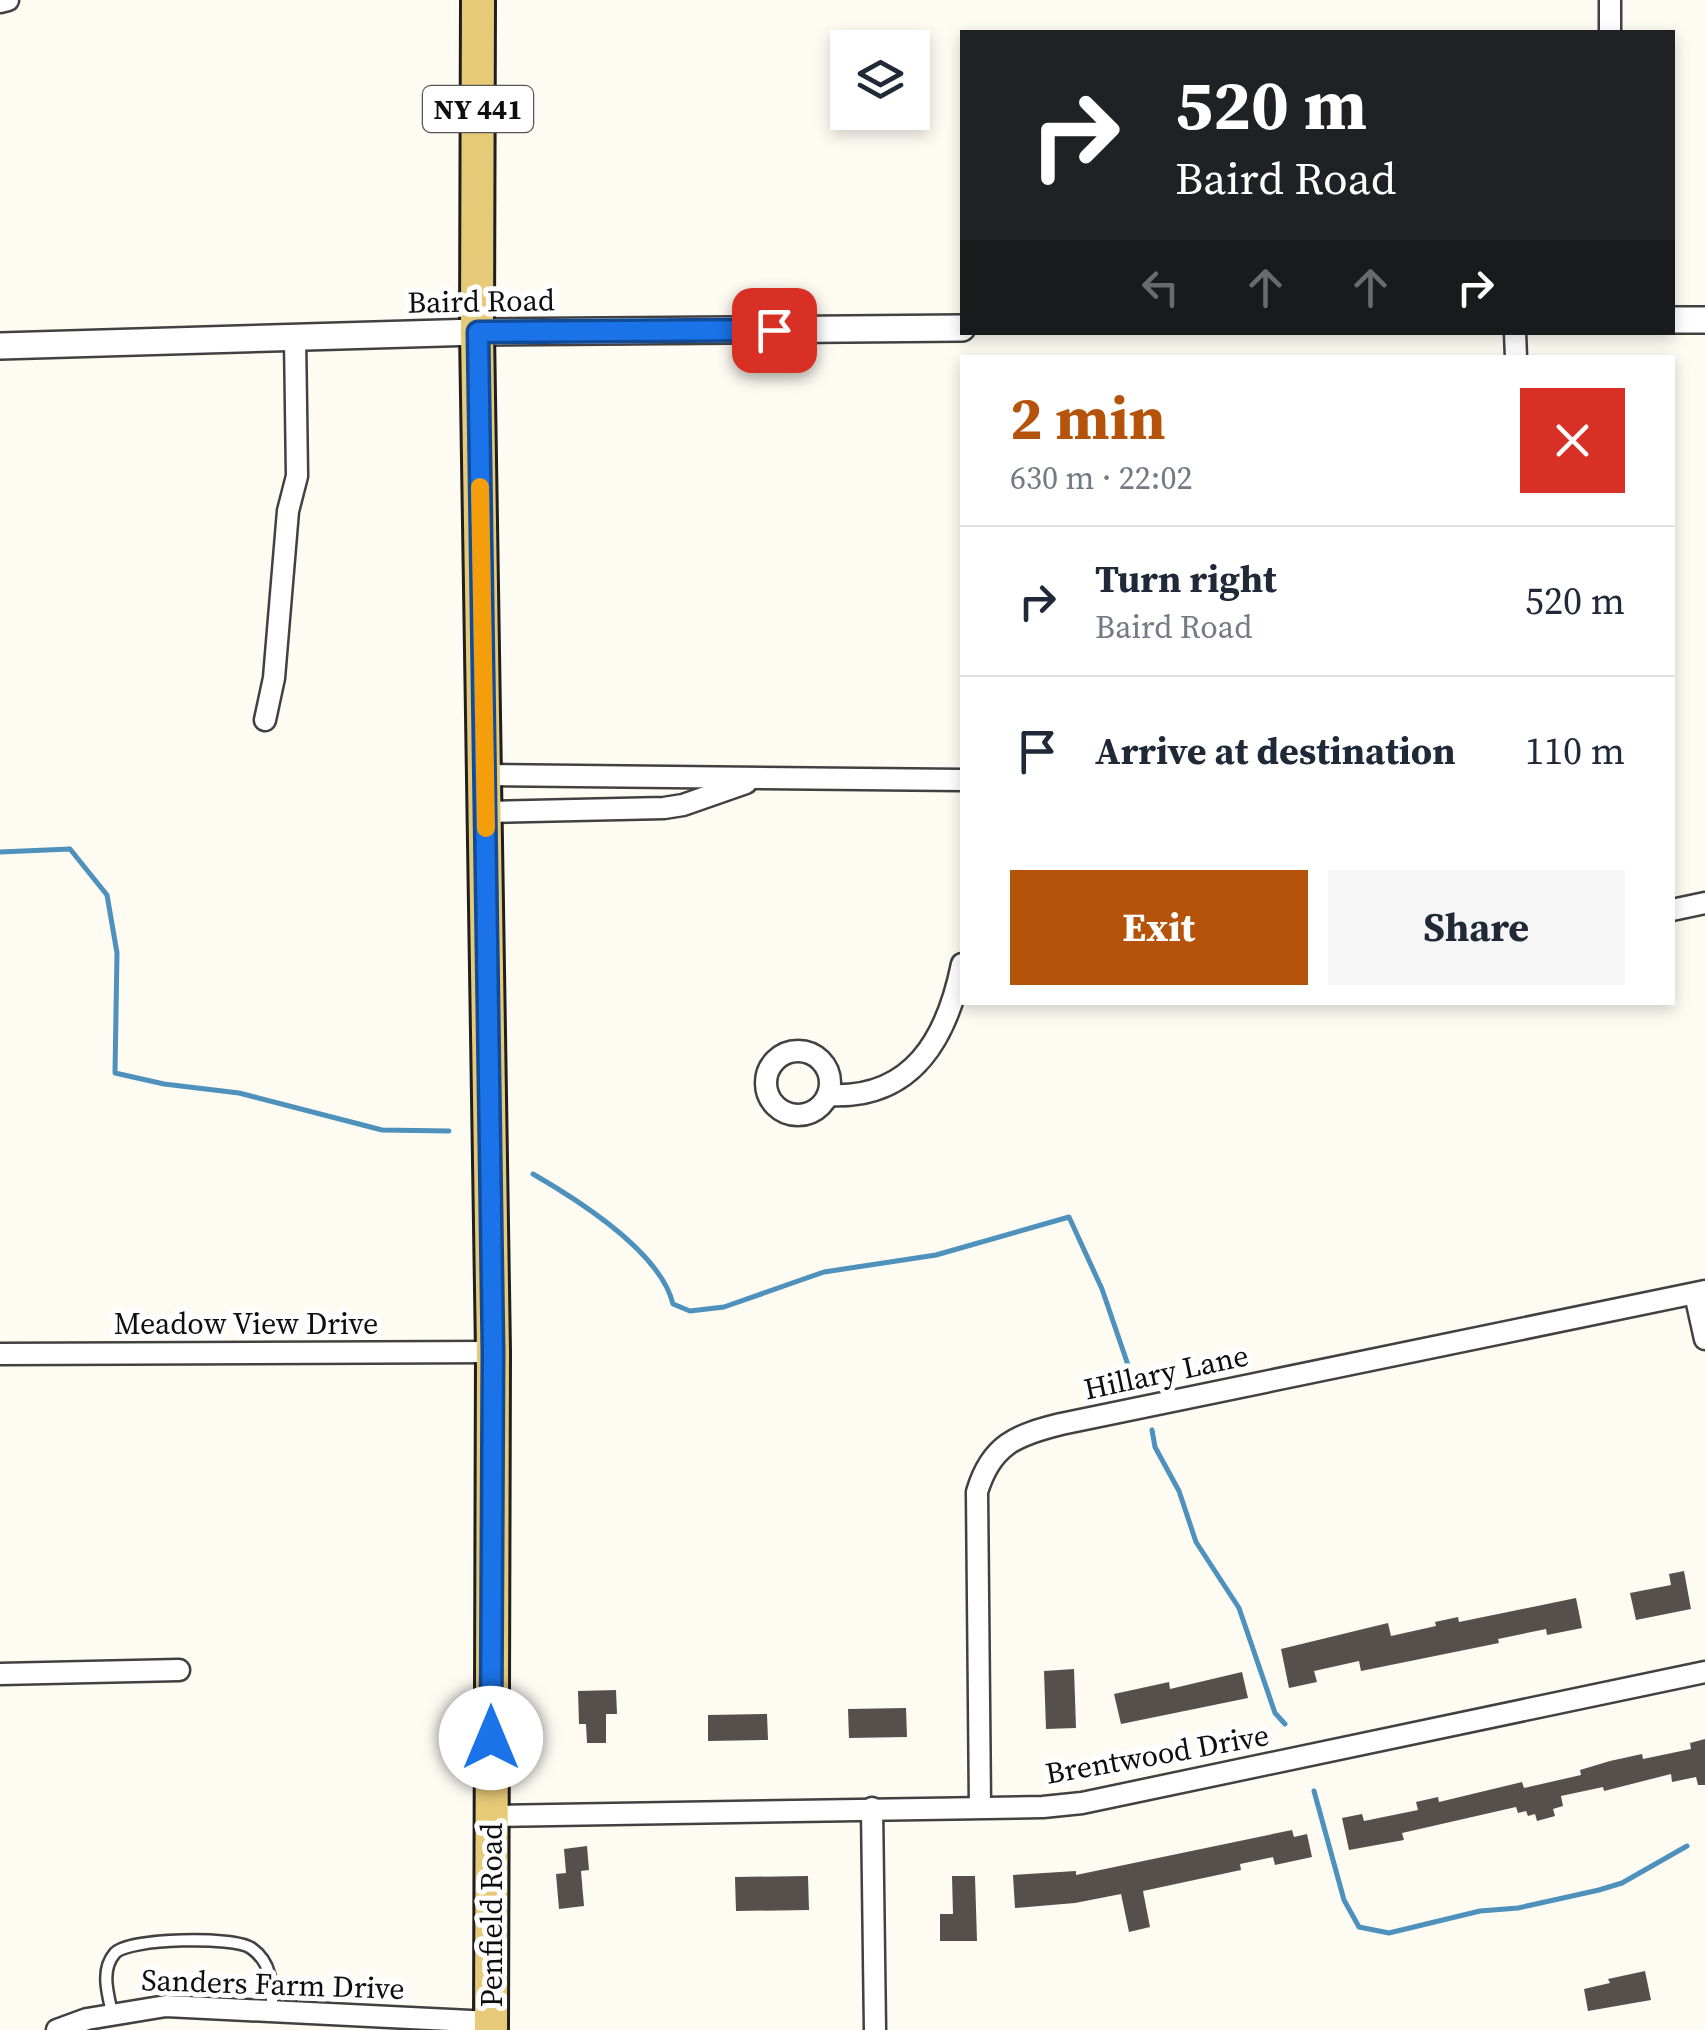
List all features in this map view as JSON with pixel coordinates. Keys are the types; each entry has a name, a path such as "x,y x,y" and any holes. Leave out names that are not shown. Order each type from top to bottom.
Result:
{"main road":[{"name":"Penfield Road","path":"478,0 478,332 493,1352 491,2026"}],"street":[{"path":"0,2 8,0"},
{"path":"1610,0 1610,30"},
{"path":"1675,320 1705,320"},
{"name":"Baird Road","path":"0,346 478,332 960,328"},
{"path":"264,720 274,678 288,511 296,476 295,338"},
{"path":"486,776 960,780"},
{"path":"486,812 664,808 762,778"},
{"path":"1675,909 1705,903"},
{"path":"828,1096 855,1097 884,1088 906,1075 926,1056 947,1020 960,971"},
{"path":"1700,1292 1705,1339"},
{"name":"Hillary Lane","path":"980,1807 977,1492 984,1470 1011,1441 1061,1424 1700,1292"},
{"name":"Meadow View Drive","path":"0,1354 493,1352"},
{"path":"0,1674 179,1670"},
{"name":"Brentwood Drive","path":"490,1816 1043,1807 1118,1797 1705,1672"},
{"path":"872,1808 874,2030"},
{"name":"Sanders Farm Drive","path":"57,2030 112,2013 166,2006 272,2011 350,2022 491,2026"}],"lane":[{"path":"112,2013 107,1968 116,1952 132,1944 236,1940 265,1961 272,1984 272,2011"}],"building":[{"path":"1684,1571 1691,1609 1636,1620 1630,1593 1671,1585 1669,1574"},
{"path":"1576,1598 1582,1628 1547,1635 1546,1629 1498,1639 1499,1643 1361,1671 1359,1661 1314,1671 1317,1682 1289,1688 1281,1649 1388,1623 1391,1636 1458,1617 1459,1622"},
{"path":"1074,1669 1076,1728 1046,1729 1044,1671"},
{"path":"1242,1672 1248,1698 1121,1724 1114,1694 1169,1682 1170,1689"},
{"path":"616,1690 617,1714 606,1714 606,1743 587,1743 586,1724 579,1724 578,1691"},
{"path":"906,1708 907,1737 849,1738 848,1709"},
{"path":"767,1714 768,1740 708,1741 708,1715"},
{"path":"1705,1739 1705,1785 1698,1785 1696,1777 1672,1782 1671,1774 1604,1791 1603,1787 1561,1796 1563,1806 1553,1809 1555,1816 1537,1821 1535,1814 1518,1813 1516,1807 1402,1833 1404,1840 1349,1850 1342,1818 1362,1814 1364,1821 1418,1810 1416,1802 1438,1797 1439,1802 1522,1782 1524,1788 1581,1775 1580,1770 1610,1761 1691,1749 1690,1743"},
{"path":"1292,1830 1294,1837 1307,1834 1312,1857 1275,1865 1273,1857 1240,1864 1241,1870 1143,1891 1150,1927 1129,1932 1121,1894 1015,1908 1013,1875 1076,1871 1076,1875"},
{"path":"587,1846 589,1870 581,1871 584,1906 559,1909 556,1874 566,1873 564,1849"},
{"path":"808,1876 809,1910 736,1911 735,1877"},
{"path":"952,1876 975,1876 977,1941 940,1941 940,1914 953,1914"},
{"path":"1645,1971 1651,2000 1588,2011 1584,1989"}],"waterway":[{"path":"0,852 70,849 107,895 117,953 115,1073 164,1084 239,1093 382,1130 449,1131"},
{"path":"533,1174 635,1246 665,1284 673,1304 690,1311 724,1307 824,1272 936,1255 1069,1217 1102,1289 1128,1365"},
{"path":"1152,1430 1155,1447 1179,1491 1196,1542 1239,1608 1275,1713 1285,1724"},
{"path":"1314,1791 1344,1900 1359,1927 1389,1933 1480,1911 1518,1908 1599,1890 1622,1883 1687,1846"}],"slow traffic":[{"path":"480,487 486,828"}],"route":[{"path":"491,1738 493,1352 478,332 774,330"}]}
